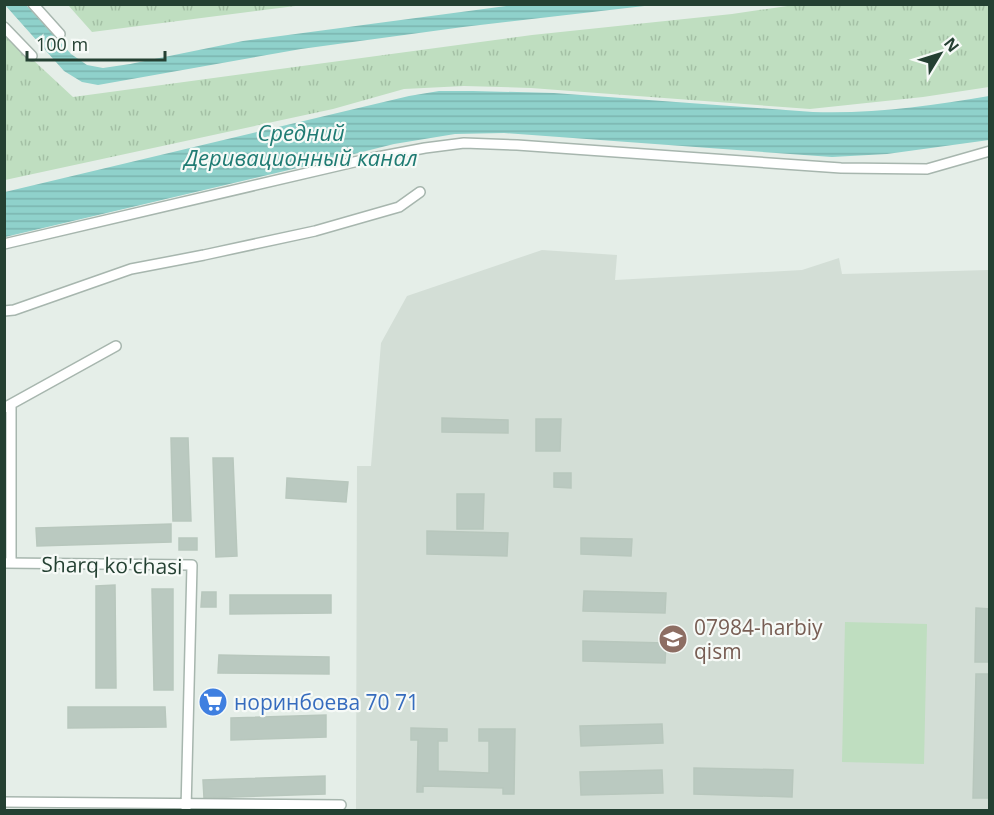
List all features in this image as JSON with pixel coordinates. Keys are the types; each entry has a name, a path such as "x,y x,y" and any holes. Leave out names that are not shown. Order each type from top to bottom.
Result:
{"street":[{"path":"33,4 60,34"},
{"path":"4,27 32,56"},
{"path":"4,244 367,159 464,143 884,169 927,168 990,151"},
{"path":"4,311 14,310 131,269 315,231 399,207 420,192"},
{"path":"8,407 116,346"},
{"name":"Sharq ko'chasi","path":"8,407 8,563 192,565 186,807"},
{"path":"4,802 186,807 341,805"}],"shaded area":[{"name":"07984-harbiy qism","path":"542,250 617,255 615,280 802,270 839,258 842,274 989,270 989,810 356,810 357,466 371,466 381,343 407,296"}],"green space":[{"path":"68,5 303,5 92,32"},
{"path":"794,5 989,5 989,87 923,97 810,109 531,88 464,86 404,89 333,109 5,180 4,33 73,97 532,35 732,14"},
{"path":"845,622 927,624 924,764 842,762"}],"water":[{"path":"5,5 26,5 71,54 87,65 103,68 243,41 513,5 653,5 301,49 98,85 82,82 64,71"},
{"name":"Средний Деривационный канал","path":"439,91 554,93 813,112 902,109 989,96 989,140 887,154 832,157 504,133 455,134 394,144 5,237 5,192 409,96"}],"building":[{"path":"442,418 508,420 508,433 442,432"},
{"path":"536,419 561,419 560,451 536,451"},
{"path":"171,438 188,438 191,521 173,521"},
{"path":"213,458 233,458 237,556 216,557"},
{"path":"554,473 571,473 571,488 554,487"},
{"path":"287,478 348,482 346,502 286,498"},
{"path":"457,494 484,494 483,529 457,529"},
{"path":"171,524 171,542 37,546 36,528"},
{"path":"427,531 508,533 507,556 427,554"},
{"path":"179,538 197,538 197,550 179,550"},
{"path":"581,538 632,539 631,556 581,554"},
{"path":"115,585 116,688 96,688 96,586"},
{"path":"152,589 173,589 173,690 154,690"},
{"path":"584,591 666,593 665,613 583,611"},
{"path":"202,592 216,592 216,607 201,607"},
{"path":"230,595 331,595 331,613 230,614"},
{"path":"976,608 990,609 990,662 975,662"},
{"path":"583,641 666,643 665,663 583,661"},
{"path":"219,655 329,657 329,674 218,673"},
{"path":"976,674 990,674 990,798 973,798"},
{"path":"68,707 165,707 166,727 68,728"},
{"path":"326,715 326,737 231,740 231,718"},
{"path":"662,724 663,743 581,746 580,726"},
{"path":"411,728 447,729 447,741 438,741 438,771 489,773 489,741 479,741 479,729 515,729 514,794 503,794 503,788 423,786 423,792 417,792 418,740 411,740"},
{"path":"694,768 793,770 792,797 694,794"},
{"path":"662,770 663,793 581,795 580,772"},
{"path":"325,776 325,794 204,798 203,780"}],"place":[{"name":"07984-harbiy qism","path":"673,639"},
{"name":"норинбоева 70 71","path":"213,702"}]}
